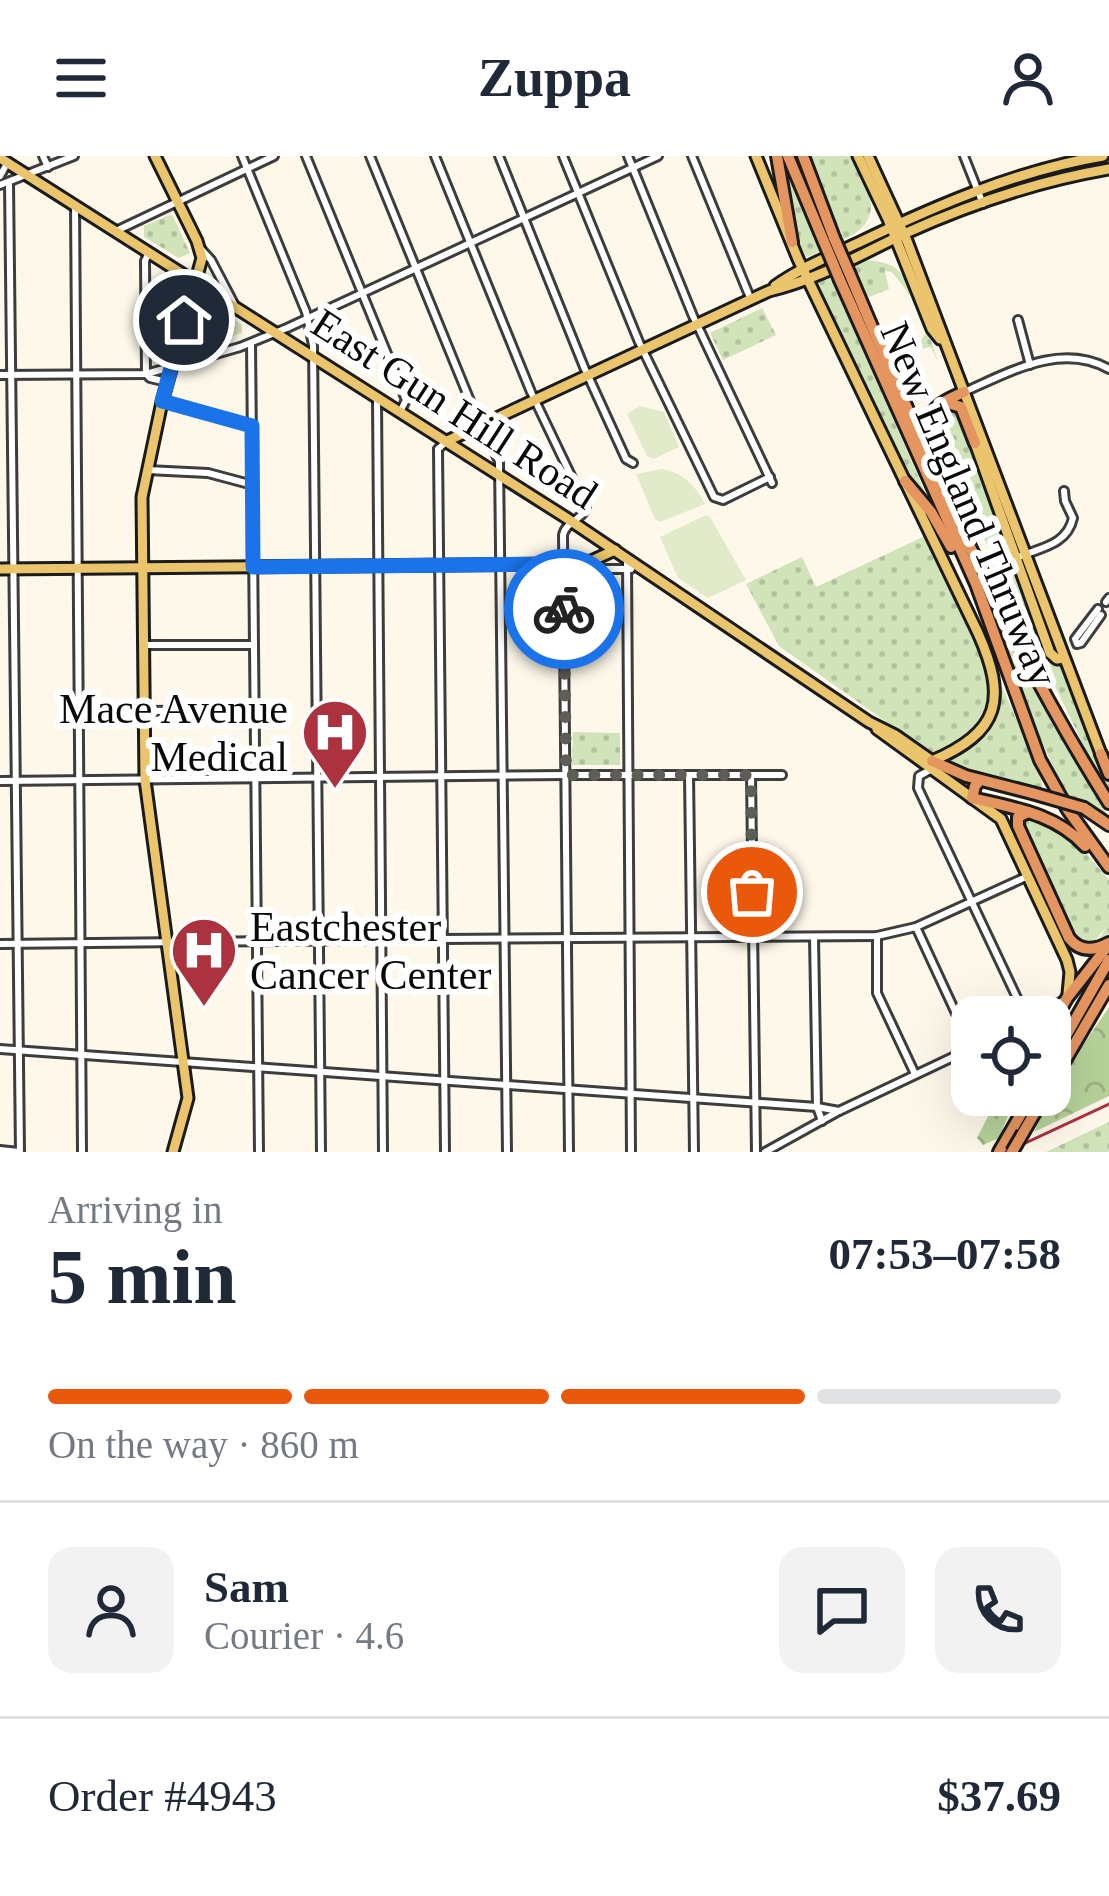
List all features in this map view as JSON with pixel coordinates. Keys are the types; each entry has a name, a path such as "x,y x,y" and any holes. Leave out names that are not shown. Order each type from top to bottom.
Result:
{"highway":[{"path":"777,156 791,242"},
{"name":"New England Thruway","path":"788,156 829,240 981,598 1040,760 1067,810 1109,868"},
{"name":"New England Thruway","path":"803,156 829,240"},
{"name":"New England Thruway","path":"845,278 1051,706 1109,803"},
{"path":"945,490 928,430 941,402 964,392"},
{"path":"941,402 961,407 975,443"},
{"path":"905,481 931,512 981,598"},
{"path":"1101,754 1109,774"},
{"path":"932,765 1084,808 1109,825"},
{"path":"980,780 972,798 1063,826 1109,868"},
{"path":"1028,812 1018,817 1018,826 1069,938 1086,949 1109,944"},
{"path":"1069,996 1109,944"},
{"path":"1071,1027 1109,960"},
{"path":"1071,1050 1109,985"},
{"path":"1009,1146 1016,1116"},
{"path":"1009,1146 1023,1116"},
{"path":"999,1152 1023,1133 1033,1116"}],"main road":[{"path":"155,156 202,258 162,401 142,497 145,780 188,1098 173,1152"},
{"path":"756,156 805,274 978,633 994,680 995,699 985,725 970,742 932,765"},
{"path":"858,156 897,231"},
{"path":"868,156 932,329 947,348 964,392 1050,653 1054,658 1071,655"},
{"path":"447,441 1029,173 1103,156"},
{"path":"1090,158 1093,172"},
{"name":"East Gun Hill Road","path":"4,160 500,475 615,550 627,564 644,569 895,735 1001,819 1067,960 1067,996"},
{"path":"980,198 1109,169"},
{"path":"975,443 1020,556 1056,635 1071,655 1070,672 1101,754"},
{"path":"0,569 567,564 591,561 615,550"}],"street":[{"path":"43,156 48,167"},
{"path":"0,1150 19,1152 20,1051 12,375 5,184 74,156"},
{"path":"242,156 308,318 313,356 321,1152"},
{"path":"116,231 274,156"},
{"path":"306,156 406,400 400,412"},
{"path":"370,156 481,426 500,461 507,1152"},
{"path":"435,156 535,400 586,505 585,513 564,531 569,1152"},
{"path":"499,156 626,460 634,463"},
{"path":"563,156 643,350 714,496 723,500 771,480 697,325 628,156"},
{"path":"0,375 146,374 251,343 658,156"},
{"path":"692,156 751,299"},
{"path":"964,156 980,198"},
{"path":"0,176 4,160"},
{"path":"75,205 82,1152"},
{"path":"201,250 235,307"},
{"path":"146,374 145,261 149,252"},
{"path":"1018,320 1030,364"},
{"path":"251,343 259,1152"},
{"path":"964,392 1052,358 1091,361 1109,370"},
{"path":"146,374 167,382"},
{"path":"958,377 970,383 992,380"},
{"path":"383,1152 377,565 382,400 403,393"},
{"path":"162,401 252,426"},
{"path":"445,1152 438,449 447,441"},
{"path":"147,470 208,472 253,485"},
{"path":"1020,556 1061,540 1070,530 1073,518 1064,491"},
{"path":"567,564 583,569 627,564 632,1152"},
{"path":"1056,635 1072,635 1100,612"},
{"path":"1071,655 1100,612"},
{"path":"1100,612 1081,643 1077,644 1078,635 1100,612"},
{"path":"144,645 254,645"},
{"path":"145,711 254,710"},
{"path":"932,765 919,776 918,788 1020,996"},
{"path":"689,775 694,1152"},
{"path":"751,775 754,1104 760,1152 951,1058"},
{"path":"0,782 782,775"},
{"path":"443,939 877,936 916,926 1028,875"},
{"path":"916,926 951,1002"},
{"path":"877,936 877,993 915,1074"},
{"path":"814,937 821,1121"},
{"path":"0,944 381,940"},
{"path":"0,1049 839,1111"}],"green space":[{"path":"810,156 853,156 865,182 870,214 856,233 841,241"},
{"path":"781,160 821,251 807,257 801,255"},
{"path":"169,215 190,253 179,258 144,237 144,226"},
{"path":"865,260 887,264 901,274 915,297 939,364 931,347 921,349 919,343 926,333 910,295 892,272 885,271 889,289 867,298 852,266"},
{"path":"830,275 926,500 908,478 816,288 820,279"},
{"path":"202,305 242,325 242,333 189,349"},
{"path":"762,308 776,335 723,360 710,333"},
{"path":"640,406 664,412 679,447 654,459 647,456 627,414"},
{"path":"956,408 969,440 1049,655 1063,662 1109,792 934,434 938,415"},
{"path":"662,469 688,481 705,504 660,522 655,519 636,474"},
{"path":"706,515 746,580 708,598 678,578 660,537"},
{"path":"925,536 980,652 989,690 976,726 933,755 779,646 746,584 802,557 816,587"},
{"path":"992,605 1109,818 1076,797 1066,796 1029,713"},
{"path":"999,680 1040,773 1043,792 943,763 986,730 996,708"},
{"path":"573,732 620,733 620,765 572,765"},
{"path":"1032,817 1070,835 1109,880 1109,938 1096,944 1107,926 1093,943 1084,945 1074,939 1020,822"},
{"path":"1109,1007 1109,1096 1071,1114 1071,1063"},
{"path":"988,1116 1008,1116 999,1138 983,1145 977,1138"},
{"path":"1042,1116 1067,1116 1034,1132"},
{"path":"1109,1122 1109,1152 1046,1152"}],"railway":[{"path":"1006,1152 1109,1104"}],"way so far":[{"path":"564,609 566,775 751,775 752,892"}],"place":[{"name":"Mace Avenue Medical","path":"335,791"},
{"name":"Eastchester Cancer Center","path":"204,1009"}],"route":[{"path":"184,320 162,401 252,426 253,567 564,564 564,609"}]}
